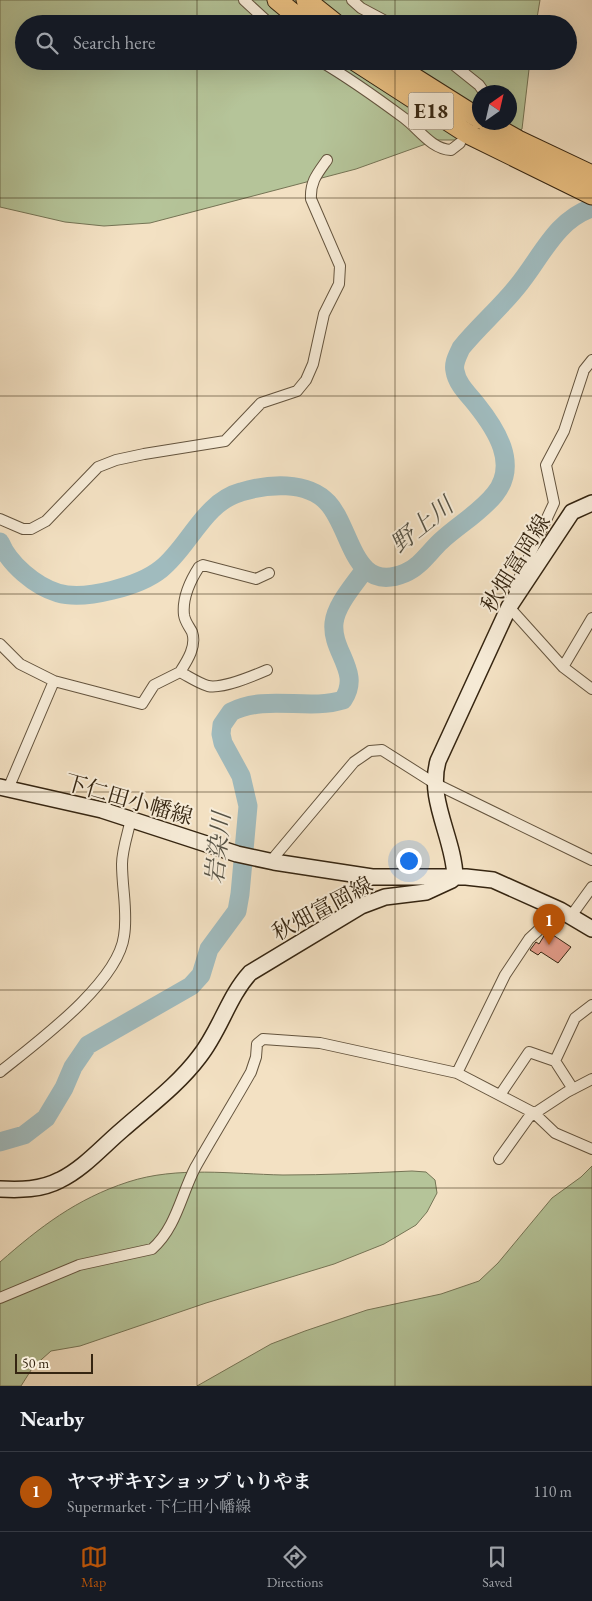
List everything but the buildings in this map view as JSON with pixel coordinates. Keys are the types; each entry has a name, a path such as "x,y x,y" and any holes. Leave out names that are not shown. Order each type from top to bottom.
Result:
{"highway":[{"path":"277,0 295,15"},
{"path":"306,0 325,15"},
{"name":"E18","path":"368,70 424,107 513,148 592,175"},
{"name":"E18","path":"402,70 472,114"},
{"name":"E18","path":"494,130 513,148 592,195"}],"main road":[{"name":"秋畑富岡線","path":"0,1189 28,1189 58,1181 98,1151 178,1081 199,1057 214,1035 241,982 250,973 273,958 288,952 361,906 385,897 426,892 448,883 455,877 454,862 434,783 438,761 509,607 572,512 592,503"},
{"name":"下仁田小幡線","path":"4,788 131,819 237,854 267,861 372,877 479,877 493,880 565,913 592,930"}],"street":[{"path":"244,0 260,15"},
{"path":"352,0 361,8 374,15"},
{"path":"335,70 406,119 434,145 443,150 451,150 460,143"},
{"path":"460,70 479,85"},
{"path":"0,519 23,529 32,529 46,521 98,467 116,460 144,454 225,441 261,402 297,391 306,380 313,364 324,314 339,284 341,274 340,266 312,199 311,188 313,180 327,160"},
{"path":"592,360 584,370 564,432 546,465 554,503 509,600 509,607 563,667 592,689"},
{"path":"0,644 20,664 54,681 142,704 154,685 180,672 190,657 193,643 192,632 184,616 185,595 199,567 203,565 256,579 269,573"},
{"path":"563,667 592,618"},
{"path":"180,672 206,686 214,686 247,679 268,670"},
{"path":"4,788 54,681"},
{"path":"267,861 275,856 362,755 370,751 382,750 434,783 592,860"},
{"path":"0,1072 51,1030 100,983 122,949 126,907 122,862 131,819"},
{"path":"457,1073 505,975 529,939 565,913 592,886"},
{"path":"555,1060 575,1018 592,1005"},
{"path":"0,1298 79,1265 152,1249 158,1244 173,1222 195,1169 252,1072 257,1044 263,1039 320,1043 457,1073 534,1114 555,1134 592,1149"},
{"path":"500,1095 529,1052 555,1060 573,1089"},
{"path":"500,1159 534,1114 592,1079"}],"green space":[{"path":"0,0 540,0 538,15 15,15 15,70 529,70 522,129 499,145 461,140 437,140 356,169 150,223 104,226 65,222 0,207"},
{"path":"592,1166 592,1386 197,1386 271,1344 305,1331 367,1310 441,1294 479,1281 498,1263 552,1198 581,1177"},
{"path":"185,1172 299,1175 426,1172 435,1180 437,1193 427,1212 416,1225 384,1244 334,1264 206,1303 80,1346 51,1351 33,1367 21,1386 0,1386 0,1262 59,1215 92,1197 128,1182 147,1177"}],"waterway":[{"name":"野上川","path":"0,542 16,566 32,580 49,590 69,595 97,593 140,581 161,569 171,560 207,515 228,497 251,489 286,486 309,490 328,503 336,514 356,556 364,567 374,575 388,577 405,573 420,563 448,535 489,501 502,483 505,471 502,447 491,424 460,385 456,376 456,359 461,348 516,288 558,231 579,214 592,208"},
{"name":"岩染川","path":"0,1142 24,1135 46,1118 64,1088 73,1067 88,1045 191,986 201,975 209,949 237,911 248,806 241,776 223,743 222,725 231,712 259,704 315,704 343,700 348,690 349,680 348,671 334,633 335,616 347,594 365,569"}],"place":[{"name":"ヤマザキYショップ いりやま","path":"549,945"}]}
